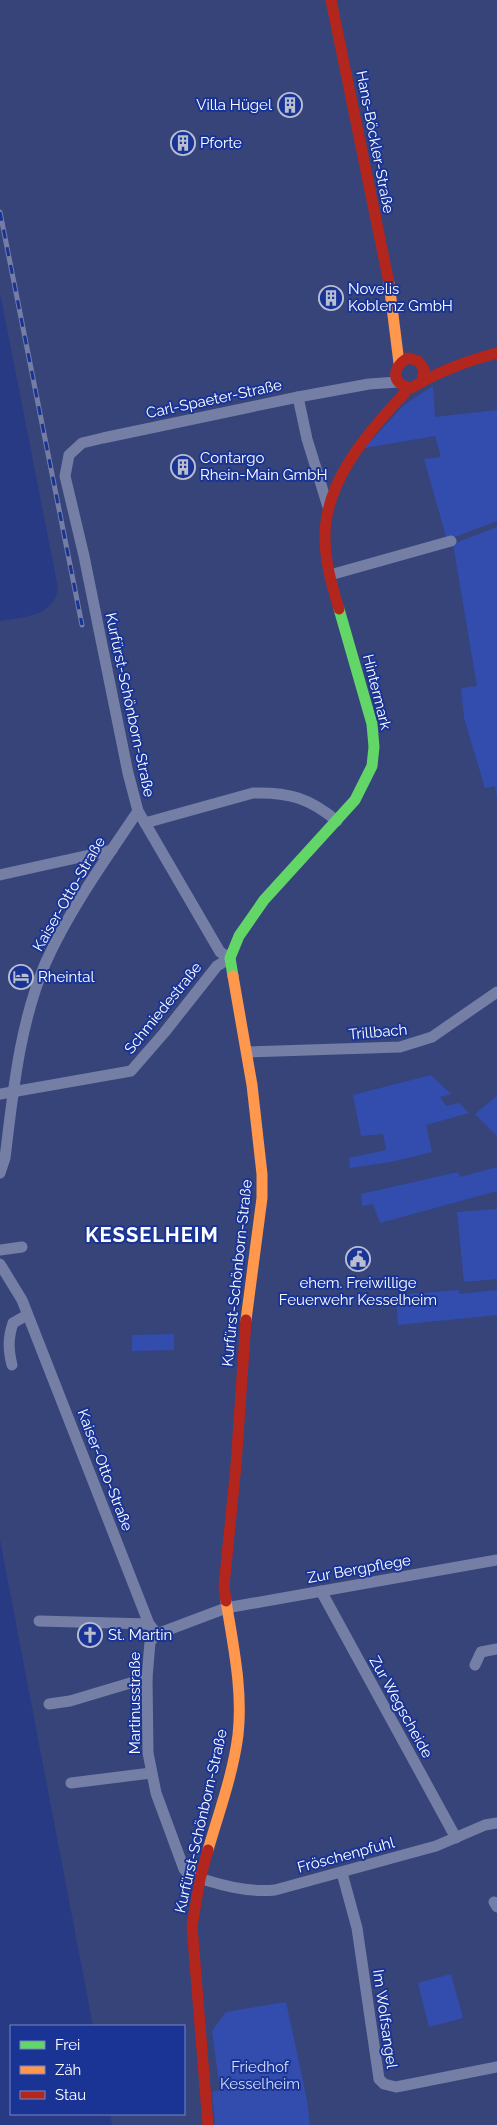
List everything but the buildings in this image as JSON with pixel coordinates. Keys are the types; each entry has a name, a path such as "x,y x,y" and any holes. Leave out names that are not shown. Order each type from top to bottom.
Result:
{"street":[{"name":"Hans-Böckler-Straße","path":"331,0 390,290 400,376"},
{"name":"Hans-Böckler-Straße","path":"390,290 409,344 418,362"},
{"name":"Carl-Spaeter-Straße","path":"69,455 82,443 298,397 369,384 382,376 400,376 416,386 464,362 497,353"},
{"name":"Carl-Spaeter-Straße","path":"400,376 404,359 418,362 464,362"},
{"path":"418,362 424,373 422,382"},
{"name":"Hintermark","path":"328,507 351,460 376,423 404,394 400,376"},
{"name":"Hintermark","path":"230,958 239,936 264,900 355,800 372,766 374,747 372,724 330,575 326,543 328,507 307,439 298,397"},
{"name":"Kurfürst-Schönborn-Straße","path":"69,455 65,476 86,566 128,773 138,811 220,952 230,958 247,1052 262,1174 262,1198 245,1329 236,1465 224,1586 238,1676 238,1733 233,1762 200,1879 192,1926 208,2125"},
{"path":"330,575 451,541"},
{"path":"145,823 253,794 271,793 289,795 306,800 337,821"},
{"name":"Kaiser-Otto-Straße","path":"0,1173 5,1158 21,1043 45,966 73,912 138,811"},
{"path":"0,875 112,850"},
{"name":"Schmiedestraße","path":"0,1094 131,1071 217,966 230,958"},
{"name":"Trillbach","path":"247,1052 400,1047 432,1036 497,992"},
{"path":"0,1250 22,1247"},
{"name":"Kaiser-Otto-Straße","path":"0,1264 3,1276 22,1300 149,1624 157,1634"},
{"path":"12,1365 8,1349 9,1335 13,1323 27,1315"},
{"name":"Zur Bergpflege","path":"157,1634 226,1608 497,1560"},
{"name":"Zur Wegscheide","path":"321,1591 456,1838"},
{"path":"39,1621 149,1624"},
{"name":"Martinusstraße","path":"157,1634 150,1642 147,1678 147,1733 151,1773 156,1793 184,1870 189,1875 200,1879"},
{"path":"475,1665 481,1652 497,1649"},
{"path":"49,1704 70,1701 147,1678"},
{"path":"71,1783 151,1773"},
{"name":"Fröschenpfuhl","path":"200,1879 242,1890 256,1892 275,1890 436,1846 485,1825 497,1822"},
{"name":"Im Wolfsangel","path":"342,1873 357,1928 379,2079 384,2084 396,2087 497,2067"}],"green space":[{"path":"433,386 435,417 497,410 497,521 447,540 424,459 441,457 435,436 364,448 404,405"},
{"path":"497,527 497,797 495,786 485,788 464,718 461,688 477,686 453,544"},
{"path":"431,1075 451,1094 440,1097 446,1106 459,1103 469,1113 426,1125 432,1152 391,1162 350,1168 349,1158 386,1150 383,1134 361,1136 353,1095"},
{"path":"497,1096 497,1136 475,1114"},
{"path":"497,1167 497,1191 380,1223 373,1204 362,1206 361,1194 458,1172 460,1177"},
{"path":"497,1209 497,1279 464,1282 457,1212"},
{"path":"459,1290 459,1294 497,1290 497,1315 398,1325 396,1295"},
{"path":"174,1334 174,1350 132,1351 132,1335"},
{"path":"451,1974 463,2018 429,2027 418,1983"},
{"name":"Friedhof Kesselheim","path":"286,2002 307,2100 310,2125 215,2125 212,2092 220,2090 212,2031 226,2012"}],"shaded area":[{"path":"0,293 58,588 55,598 44,610 36,614 0,621"},
{"path":"0,1540 93,2025 10,2025 10,2115 110,2115 112,2125 0,2125"}],"railway":[{"path":"0,212 82,625"}],"traffic: fast":[{"path":"233,976 230,958 239,936 264,900 355,800 372,766 374,747 372,724 339,609"}],"traffic: slow":[{"path":"389,283 399,363"},
{"path":"233,976 252,1085 262,1174 262,1198 246,1320"},
{"path":"208,1850 229,1779 238,1735 238,1684 226,1601"}],"traffic: jam":[{"path":"331,0 389,283"},
{"path":"422,382 424,369 418,361 408,358 396,370 399,383 411,388 453,367 497,353"},
{"path":"339,609 329,574 325,547 327,517 332,497 340,478 363,441 404,394 407,387"},
{"path":"226,1601 224,1586 236,1465 246,1320"},
{"path":"208,1850 200,1879 192,1926 208,2125"}],"place":[{"name":"Villa Hügel","path":"290,105"},
{"name":"Pforte","path":"183,143"},
{"name":"Novelis Koblenz GmbH","path":"331,298"},
{"name":"Contargo Rhein-Main GmbH","path":"183,467"},
{"name":"Rheintal","path":"21,977"},
{"name":"ehem. Freiwillige Feuerwehr Kesselheim","path":"358,1259"},
{"name":"St. Martin","path":"90,1635"}],"district":[{"name":"KESSELHEIM","path":"152,1235"}]}
